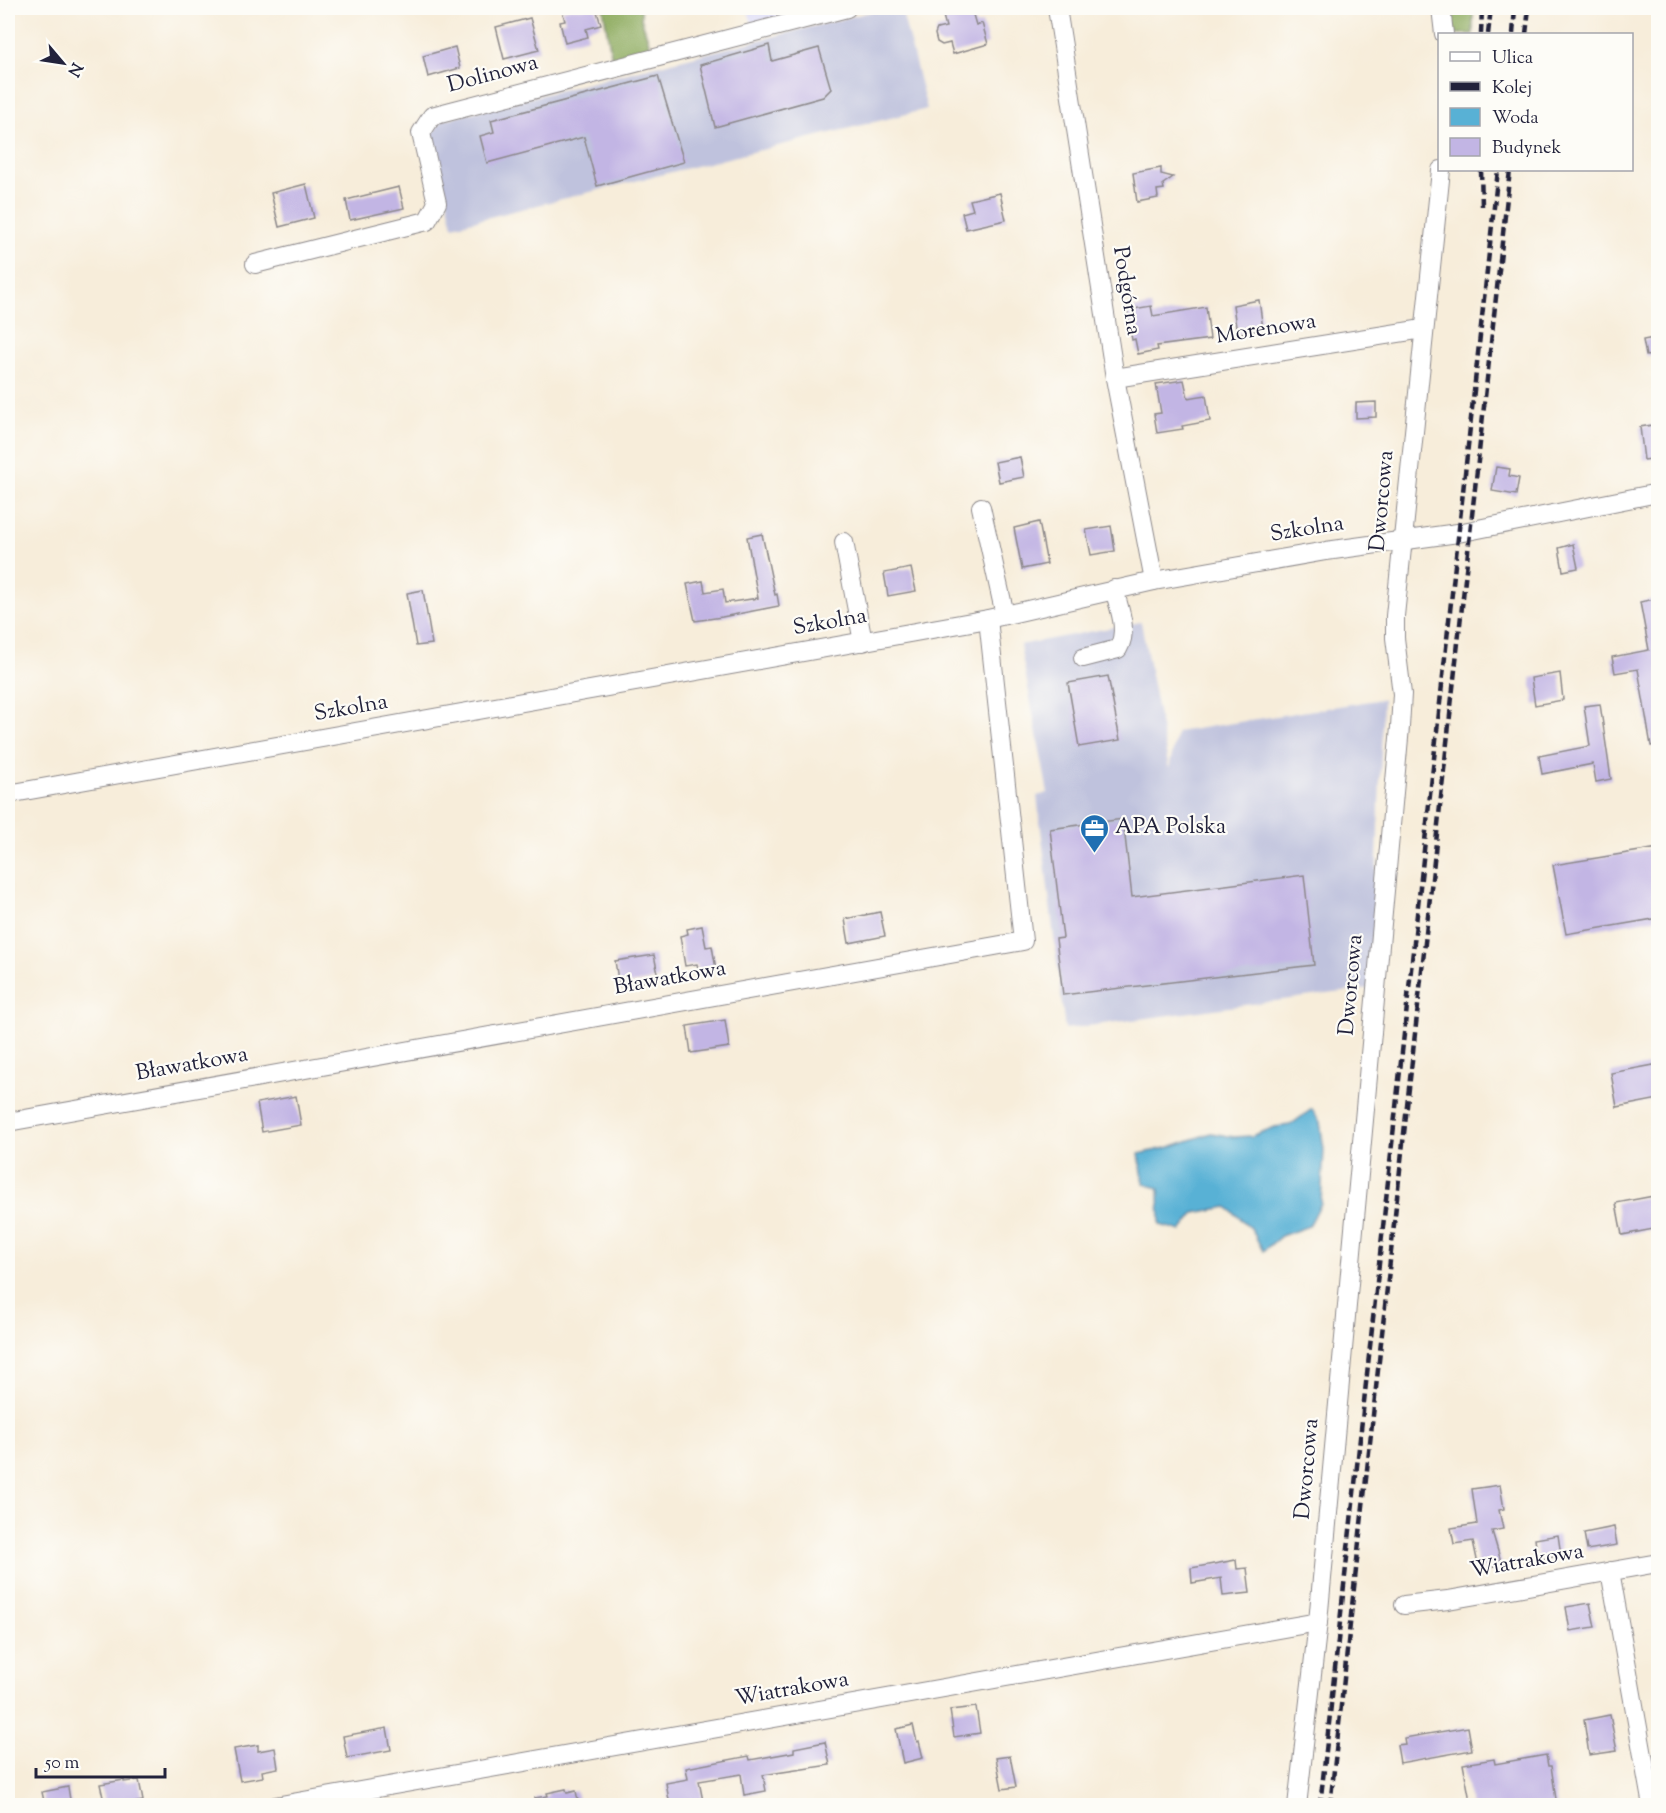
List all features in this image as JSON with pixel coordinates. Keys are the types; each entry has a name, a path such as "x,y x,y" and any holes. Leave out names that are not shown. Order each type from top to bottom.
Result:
{"street":[{"name":"Dolinowa","path":"255,264 428,221 437,203 421,133 432,116 848,8"},
{"name":"Podgórna","path":"1058,8 1115,378 1154,581"},
{"path":"1441,8 1444,33"},
{"name":"Dworcowa","path":"1297,1806 1318,1622 1402,694 1395,616 1441,171"},
{"name":"Morenowa","path":"1115,378 1424,329"},
{"name":"Szkolna","path":"8,794 863,642 996,617 1154,581 1326,551 1470,531 1659,493"},
{"path":"981,507 996,617"},
{"path":"844,542 863,642"},
{"path":"1083,658 1118,649 1123,640 1123,626 1114,589"},
{"name":"Bławatkowa","path":"8,1122 1023,941 996,617"},
{"name":"Wiatrakowa","path":"1404,1605 1448,1600 1659,1563"},
{"path":"1610,1571 1652,1806"},
{"name":"Wiatrakowa","path":"275,1806 1318,1622"}],"shaded area":[{"path":"747,8 811,8 752,23"},
{"path":"886,8 901,8 927,109 453,226 432,133 443,120"},
{"path":"1141,622 1169,769 1177,732 1383,699 1372,988 1065,1029 1037,796 1048,793 1020,645"}],"green space":[{"path":"603,8 641,8 641,18 653,55 613,65"},
{"path":"1443,8 1473,8 1473,33 1445,33"}],"water":[{"path":"1312,1109 1320,1122 1324,1150 1321,1203 1309,1226 1281,1236 1263,1251 1251,1228 1227,1207 1195,1213 1181,1231 1160,1225 1159,1188 1144,1184 1139,1154 1170,1147 1211,1133 1234,1137 1252,1136 1275,1127 1290,1125"}],"building":[{"path":"596,8 601,25 586,29 588,37 565,43 560,22 565,21 562,10"},
{"path":"941,8 971,8 976,25 982,23 988,44 953,54 950,43 942,45 937,42 935,34 937,29 946,27"},
{"path":"530,18 539,50 504,59 496,27"},
{"path":"769,45 772,61 819,48 831,89 823,97 715,127 700,65"},
{"path":"455,47 460,68 428,77 423,56"},
{"path":"658,76 684,162 597,186 584,137 487,163 480,136 494,132 491,120"},
{"path":"1161,168 1161,174 1173,177 1163,184 1164,189 1157,190 1158,198 1137,202 1133,173"},
{"path":"306,184 314,218 279,227 271,193"},
{"path":"399,187 404,208 350,220 346,200"},
{"path":"1000,193 1006,220 966,229 962,213 973,210 970,200"},
{"path":"1259,300 1263,329 1237,334 1233,305"},
{"path":"1151,306 1153,316 1206,307 1210,339 1157,346 1158,350 1138,354 1135,339 1132,340 1127,310"},
{"path":"1659,337 1659,354 1646,356 1643,340"},
{"path":"1184,380 1188,398 1206,395 1210,421 1182,426 1183,429 1157,433 1154,414 1161,413 1156,384"},
{"path":"1376,402 1376,417 1356,418 1356,403"},
{"path":"1659,424 1659,458 1644,460 1640,427"},
{"path":"1020,457 1024,477 999,482 995,462"},
{"path":"1496,467 1510,469 1509,476 1519,478 1516,495 1492,491"},
{"path":"1039,522 1047,564 1022,569 1014,528"},
{"path":"1111,526 1115,551 1091,555 1086,530"},
{"path":"762,534 779,606 695,621 687,584 703,581 705,592 723,589 725,603 758,598 747,537"},
{"path":"1573,544 1578,568 1563,571 1559,548"},
{"path":"911,568 916,591 888,596 884,573"},
{"path":"423,590 432,644 416,646 407,593"},
{"path":"1659,598 1659,745 1651,746 1638,669 1615,673 1612,657 1649,650 1640,602"},
{"path":"1560,673 1563,700 1535,705 1531,678"},
{"path":"1108,676 1120,740 1079,747 1068,683"},
{"path":"1600,704 1611,779 1596,782 1593,764 1542,774 1539,756 1590,746 1584,706"},
{"path":"1123,819 1132,897 1304,875 1314,965 1063,995 1056,939 1063,938 1050,829"},
{"path":"1659,848 1659,918 1566,934 1553,865"},
{"path":"880,912 885,936 849,943 845,919"},
{"path":"702,926 706,947 712,946 716,969 699,972 697,964 685,966 680,936 688,934 687,929"},
{"path":"654,955 659,979 619,986 615,961"},
{"path":"725,1020 729,1047 691,1053 687,1026"},
{"path":"1659,1064 1659,1099 1617,1107 1611,1073"},
{"path":"296,1096 301,1125 262,1132 257,1103"},
{"path":"1659,1195 1659,1228 1622,1235 1616,1203"},
{"path":"1500,1485 1504,1509 1499,1510 1503,1529 1492,1531 1502,1565 1479,1569 1473,1541 1454,1544 1451,1528 1477,1524 1472,1489"},
{"path":"1614,1527 1617,1545 1587,1550 1584,1533"},
{"path":"1558,1535 1561,1555 1538,1560 1535,1539"},
{"path":"1236,1560 1237,1569 1247,1568 1250,1593 1223,1596 1221,1578 1192,1583 1191,1568"},
{"path":"1590,1603 1595,1627 1570,1631 1566,1607"},
{"path":"976,1707 980,1733 954,1737 950,1710"},
{"path":"1610,1715 1617,1751 1589,1755 1584,1720"},
{"path":"913,1725 923,1758 903,1763 896,1729"},
{"path":"1468,1727 1472,1750 1400,1763 1397,1745 1405,1744 1404,1738"},
{"path":"387,1728 391,1750 347,1758 343,1736"},
{"path":"825,1742 830,1765 763,1775 766,1791 744,1795 741,1774 699,1781 704,1806 670,1806 666,1783 688,1779 686,1768 749,1756 750,1760 794,1752 794,1748"},
{"path":"258,1745 258,1751 275,1748 278,1768 262,1771 263,1777 240,1781 234,1749"},
{"path":"1546,1755 1548,1766 1551,1766 1557,1806 1471,1806 1463,1764 1494,1759 1495,1764"},
{"path":"1010,1756 1016,1787 1002,1789 996,1758"},
{"path":"124,1780 124,1782 139,1780 143,1801 128,1804 129,1806 105,1806 100,1784"},
{"path":"68,1787 71,1806 45,1806 42,1792"},
{"path":"566,1789 567,1793 576,1791 579,1806 535,1806 535,1798"}],"railway":[{"path":"1481,33 1482,8"},
{"path":"1488,33 1491,8"},
{"path":"1513,33 1515,8"},
{"path":"1526,33 1529,8"},
{"path":"1481,171 1482,206"},
{"path":"1320,1806 1498,171"},
{"path":"1330,1806 1510,171"}],"place":[{"name":"APA Polska","path":"1094,854"}]}
